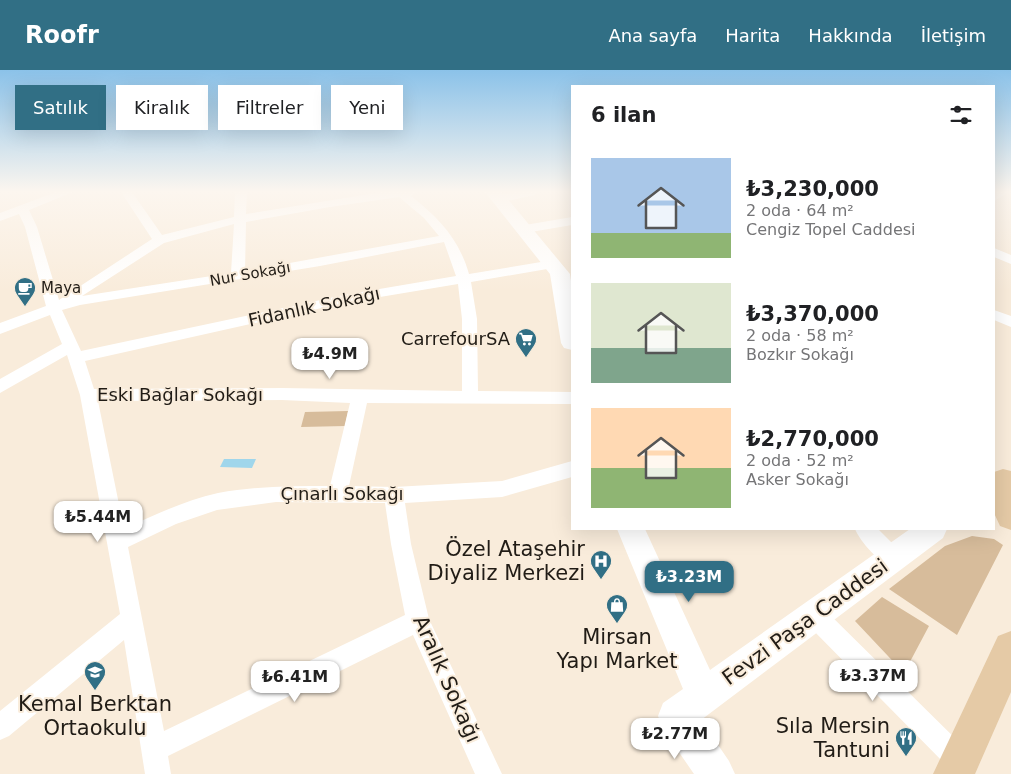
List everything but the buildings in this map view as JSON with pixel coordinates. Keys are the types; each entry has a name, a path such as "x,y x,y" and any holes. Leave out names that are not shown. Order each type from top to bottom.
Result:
{"main road":[{"path":"1003,481 1001,491 1011,516"},
{"path":"995,525 1011,529"},
{"path":"957,768 1011,649"}],"street":[{"path":"30,225 54,308 74,352 88,395 132,619 158,774"},
{"path":"149,225 159,240"},
{"path":"0,330 54,308 159,240 217,225"},
{"path":"238,275 240,225"},
{"path":"435,225 450,243 464,278 471,322 470,396"},
{"path":"521,225 562,270 571,336"},
{"path":"525,229 549,225"},
{"name":"Nur Sokağı","path":"54,308 96,298 131,294 320,262 447,238"},
{"path":"995,252 1011,260"},
{"name":"Fidanlık Sokağı","path":"0,387 74,352 344,299 464,278 562,270"},
{"path":"995,315 1011,322"},
{"name":"Eski Bağlar Sokağı","path":"88,395 282,394 360,397 470,396 571,398"},
{"path":"338,494 360,397"},
{"name":"Çınarlı Sokağı","path":"116,543 170,517 216,502 276,494 394,494 502,489 571,469"},
{"name":"Aralık Sokağı","path":"394,494 401,544 418,621 490,774"},
{"path":"631,530 690,706 716,774"},
{"path":"868,530 912,544"},
{"name":"Fevzi Paşa Caddesi","path":"690,706 912,544"},
{"path":"814,615 957,768"},
{"path":"0,727 132,619"},
{"path":"155,749 418,621"}],"shaded area":[{"path":"348,411 345,426 301,427 305,412"},
{"path":"972,536 994,539 1003,545 957,635 889,589 945,546"},
{"path":"882,597 929,626 904,673 855,621"}],"water":[{"path":"224,459 256,459 252,468 220,467"}],"place":[{"name":"Maya","path":"25,307"},
{"name":"CarrefourSA","path":"526,358"},
{"name":"Özel Ataşehir Diyaliz Merkezi","path":"601,580"},
{"name":"Mirsan Yapı Market","path":"617,624"},
{"name":"Kemal Berktan Ortaokulu","path":"95,691"},
{"name":"Sıla Mersin Tantuni","path":"906,757"}]}
